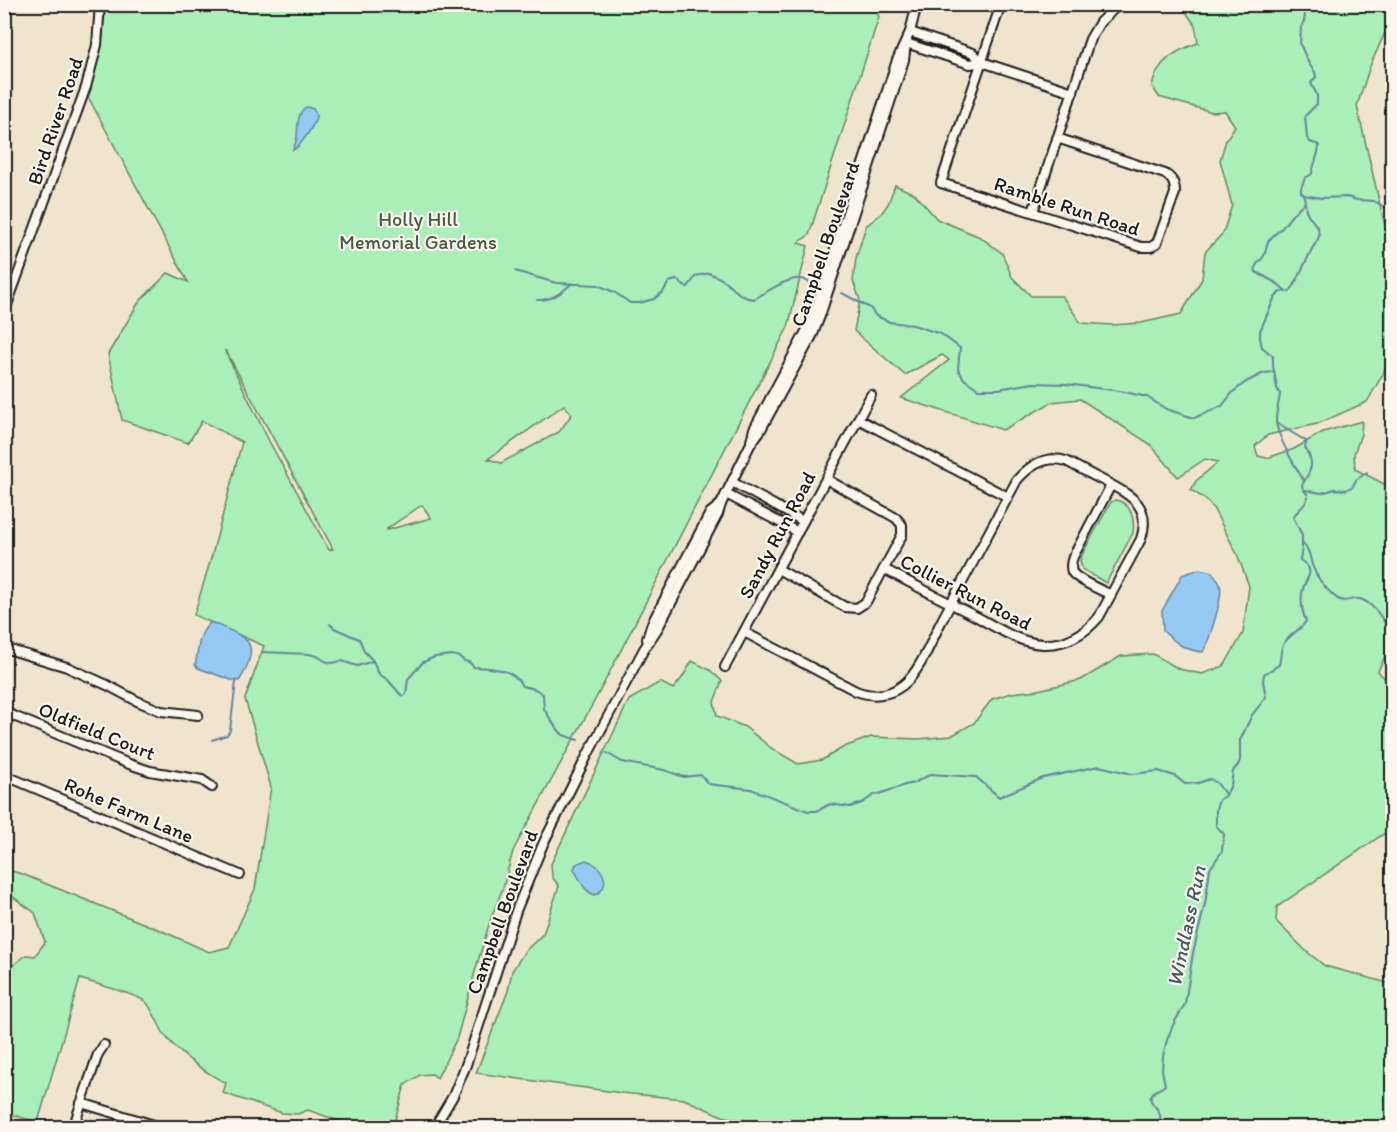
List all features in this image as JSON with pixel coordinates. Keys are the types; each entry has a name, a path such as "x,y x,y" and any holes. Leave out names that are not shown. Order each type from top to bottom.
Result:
{"street":[{"name":"Bird River Road","path":"4,313 86,87 97,45 100,4"},
{"name":"Campbell Boulevard","path":"434,1128 453,1096 466,1065 516,911 537,856 588,754 718,514 750,445 813,334 904,60 906,43 917,4"},
{"path":"982,62 1001,4"},
{"path":"1033,212 1093,33 1100,21 1119,4"},
{"path":"910,32 973,53 982,62 1073,92"},
{"path":"906,43 970,64 982,62"},
{"name":"Ramble Run Road","path":"982,62 941,183 1141,247 1147,248 1154,245 1159,239 1175,188 1166,174 1057,138"},
{"name":"Sandy Run Road","path":"725,667 871,395"},
{"path":"744,632 856,691 868,695 881,695 898,689 911,677 951,604 1008,497 858,419"},
{"name":"Collier Run Road","path":"884,569 1020,640 1034,644 1049,644 1068,640 1086,630 1098,617 1141,539 1144,524 1142,511 1127,493 1058,459 1039,462 1023,473 1008,497"},
{"path":"778,569 845,607 853,609 866,602 884,569 902,535 901,522 826,479"},
{"path":"732,482 803,521"},
{"path":"1111,485 1072,557 1071,564 1072,571 1077,577 1111,595"},
{"path":"726,494 798,532"},
{"path":"4,648 67,667 161,711 198,715"},
{"name":"Oldfield Court","path":"4,712 129,764 150,771 202,780 212,787"},
{"name":"Rohe Farm Lane","path":"4,775 240,875"},
{"path":"73,1128 98,1054 104,1045"},
{"path":"81,1103 164,1128"},
{"path":"439,1120 452,1128"}],"green space":[{"name":"Holly Hill Memorial Gardens","path":"104,5 875,5 879,17 809,235 798,243 808,246 788,327 603,685 513,851 476,968 457,1038 437,1078 432,1074 420,1075 405,1085 393,1127 349,1127 342,1122 308,1110 298,1114 282,1113 223,1093 226,1083 201,1068 176,1048 164,1034 146,1002 125,992 80,979 38,1122 5,1113 5,972 26,955 35,956 45,942 35,913 5,891 5,869 160,930 209,952 229,947 255,889 271,787 245,699 264,646 194,615 242,442 202,421 188,443 122,420 108,354 139,302 168,273 188,282 87,95 103,37","holes":["225,351 333,549 329,550 269,441","564,405 572,414 559,432 501,463 488,459","422,505 431,518 387,530"]},
{"path":"1181,5 1392,5 1392,17 1370,66 1357,106 1383,218 1392,246 1392,347 1383,374 1367,402 1317,424 1268,435 1255,446 1258,456 1267,458 1294,449 1323,432 1362,421 1361,434 1354,454 1355,469 1392,488 1392,642 1378,671 1392,687 1392,828 1277,907 1276,921 1306,951 1325,966 1392,984 1392,1127 766,1127 722,1116 684,1099 476,1073 508,991 512,971 525,951 543,934 559,886 552,877 551,864 629,700 660,682 673,689 692,661 710,670 722,681 714,702 717,716 745,727 771,748 798,764 822,760 844,747 871,737 918,739 951,736 974,723 992,699 1011,693 1038,690 1081,680 1121,656 1153,654 1179,669 1202,674 1224,666 1243,633 1249,586 1237,554 1213,508 1205,499 1191,490 1196,481 1218,462 1205,459 1178,477 1150,444 1080,399 1052,402 1003,430 901,398 949,360 942,355 905,375 854,331 860,300 853,281 856,258 866,226 881,214 888,204 895,185 915,194 937,219 980,237 1002,253 1012,277 1031,296 1062,296 1081,323 1112,325 1141,323 1181,314 1202,279 1205,252 1223,233 1232,205 1220,160 1226,140 1235,126 1225,111 1212,112 1159,97 1152,86 1158,70 1168,58 1198,43 1195,25"},
{"path":"1115,500 1125,504 1131,512 1133,533 1106,583 1082,569 1080,560 1111,502"}],"water":[{"path":"306,107 313,109 316,118 306,136 293,150 297,138 299,116"},
{"path":"1199,569 1212,572 1221,590 1215,618 1203,652 1181,645 1163,631 1162,611 1182,575"},
{"path":"210,623 247,641 250,651 249,662 239,681 195,665 201,637"},
{"path":"586,860 596,866 603,875 604,886 595,895 585,888 574,869 576,864"}],"waterway":[{"name":"Windlass Run","path":"1304,481 1287,452 1277,427 1276,417 1280,394 1277,388 1273,356 1262,347 1260,331 1274,299 1280,292 1290,291 1294,286 1319,236 1318,228 1306,210 1304,195 1301,192 1305,178 1312,174 1319,145 1310,142 1307,138 1305,116 1317,104 1317,95 1311,83 1316,77 1315,72 1300,44 1305,4"},
{"path":"1304,195 1374,201 1392,211"},
{"name":"Windlass Run","path":"1286,291 1256,272 1256,267 1264,256 1269,240 1304,203"},
{"path":"515,271 556,283 598,285 630,303 654,299 663,292 669,282 676,280 688,287 696,276 709,273 723,280 742,296 754,299 791,280 802,279 811,283"},
{"path":"537,300 556,295 572,283"},
{"path":"842,293 870,308 876,316 890,322 913,325 941,334 960,348 958,369 964,379 978,389 998,389 1033,383 1066,384 1120,391 1147,397 1166,409 1194,418 1222,406 1233,392 1246,382 1264,373 1274,372"},
{"name":"Windlass Run","path":"1160,1128 1160,1114 1151,1101 1151,1097 1155,1091 1165,1085 1162,1070 1163,1056 1173,1025 1185,1004 1210,869 1222,851 1224,834 1216,826 1216,809 1219,800 1226,795 1231,785 1233,771 1240,760 1240,740 1252,715 1266,697 1264,674 1279,665 1283,645 1306,621 1302,596 1310,572 1306,564 1300,560 1302,535 1293,517 1307,499 1308,495 1302,485 1310,471 1311,460 1305,447 1306,441 1276,423"},
{"path":"1305,490 1321,493 1335,489 1346,490 1367,472"},
{"path":"1303,543 1321,582 1331,593 1341,600 1360,599 1370,604 1392,633"},
{"path":"330,624 359,639 379,674 403,696 406,694 408,679 423,662 435,657 452,655 460,657 474,667 508,672 522,686 535,689 543,694 544,709 555,726 563,735 578,740"},
{"path":"262,652 309,654 332,663 342,661 357,666 373,661"},
{"path":"212,740 227,735 230,730 236,682"},
{"path":"607,753 622,762 664,770 684,777 701,775 708,784 751,789 808,811 817,811 830,804 850,807 874,795 914,783 931,774 976,777 999,797 1043,778 1099,766 1132,774 1158,771 1175,776 1185,784 1210,779 1217,783 1225,794"}]}
